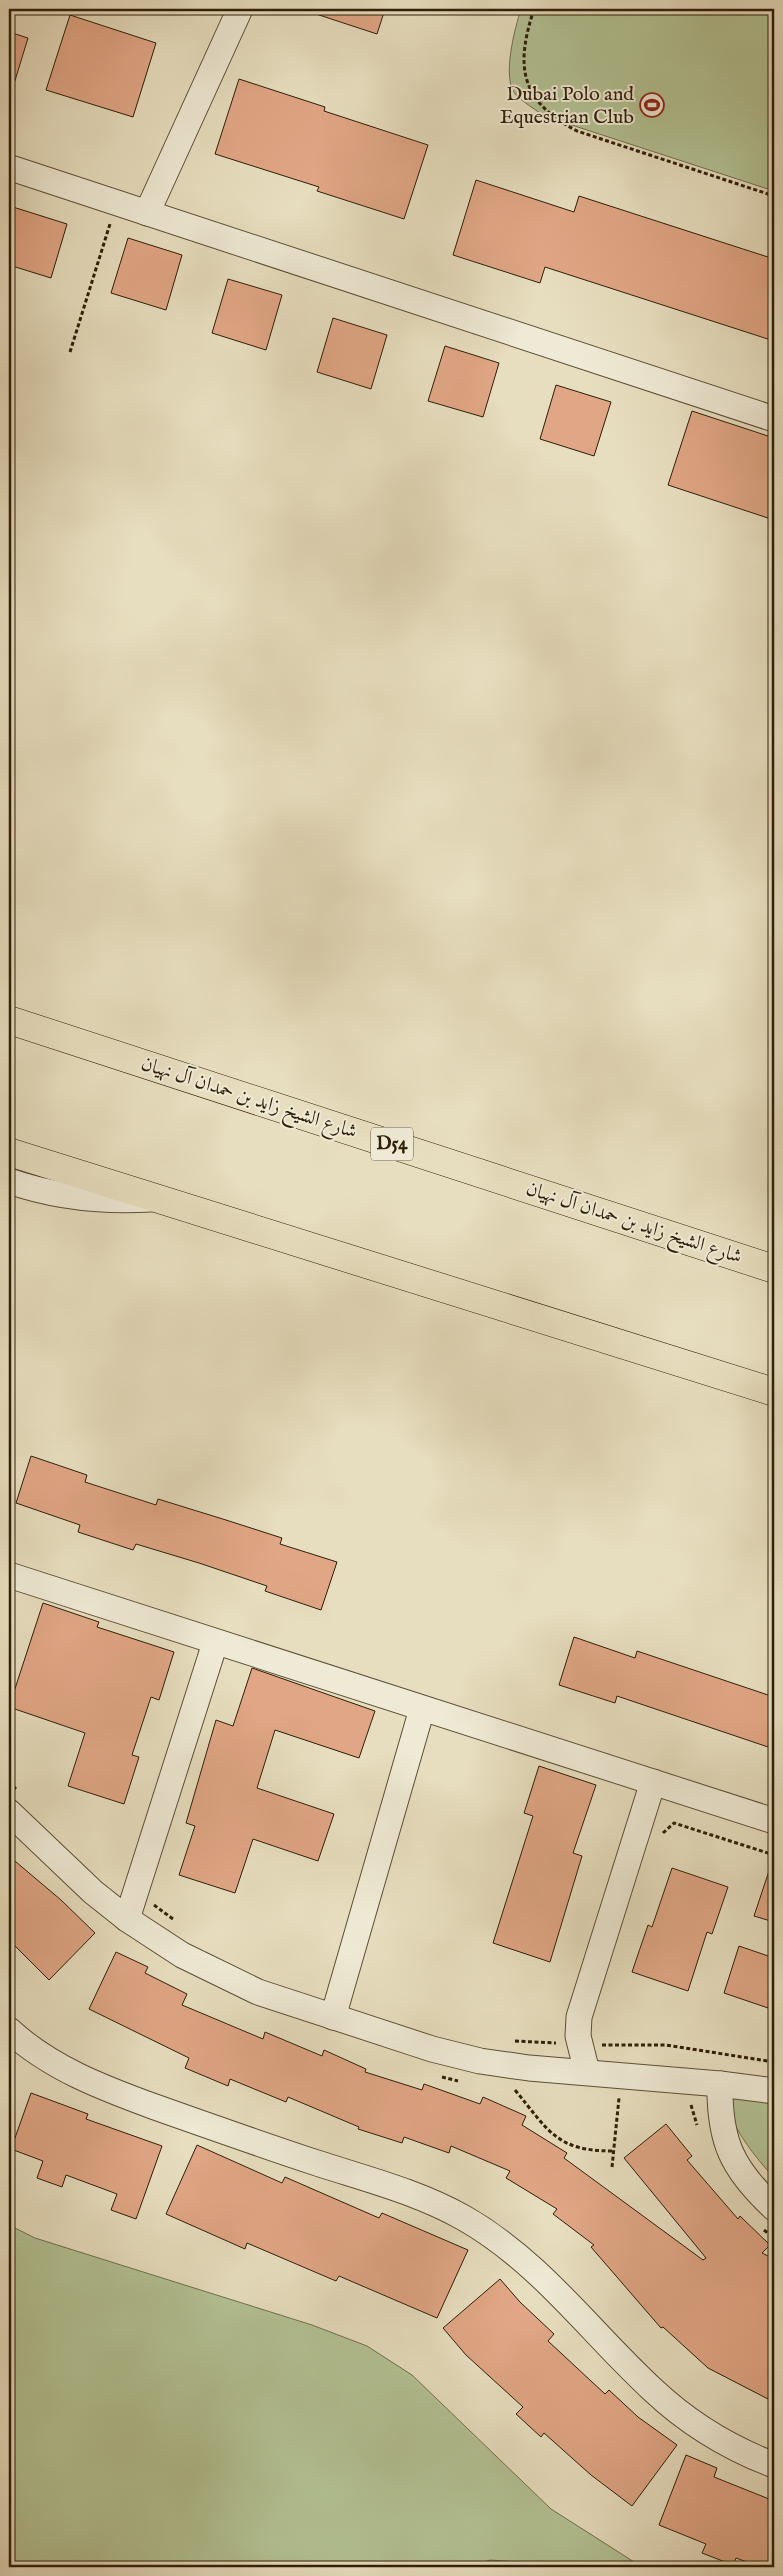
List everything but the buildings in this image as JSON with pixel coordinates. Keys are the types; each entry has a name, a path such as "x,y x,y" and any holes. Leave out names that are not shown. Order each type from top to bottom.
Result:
{"main road":[{"name":"شارع الشيخ زايد بن حمدان آل نهيان","path":"9,1020 774,1269"},
{"path":"9,1152 774,1392"}],"street":[{"path":"147,212 240,9"},
{"path":"11,168 774,419"},
{"path":"9,1181 77,1198 130,1201 156,1199"},
{"path":"9,1575 774,1821"},
{"path":"127,1919 215,1642"},
{"path":"333,2018 422,1709"},
{"path":"587,2072 578,2036 580,2017 653,1782"},
{"path":"9,1812 93,1892 127,1919 158,1941 211,1971 258,1992 432,2049 480,2061 529,2068 720,2084 774,2092"},
{"path":"9,2030 51,2062 87,2081 251,2142 417,2196 463,2218 506,2246 541,2274 654,2391 695,2425 744,2454 774,2466"},
{"path":"720,2084 721,2125 727,2146 751,2185 774,2208"}],"path":[{"path":"534,9 522,54 526,79 537,102 555,120 577,131 774,196"},
{"path":"70,352 117,202"},
{"path":"660,1840 664,1831 674,1823 774,1856"},
{"path":"600,2036 603,2045"},
{"path":"515,2090 561,2142 588,2151 613,2151"},
{"path":"612,2167 619,2097"}],"green space":[{"name":"Dubai Polo and Equestrian Club","path":"521,9 774,9 774,191 544,116 516,95 512,87 509,66"},
{"path":"735,2090 774,2095 774,2178 746,2143 729,2114 725,2103"},
{"path":"9,2225 35,2238 312,2325 367,2346 412,2375 551,2509 642,2567 9,2567"}],"water":[{"path":"490,2560 533,2563 540,2567 469,2567"}],"place":[{"name":"Dubai Polo and Equestrian Club","path":"652,105"}]}
